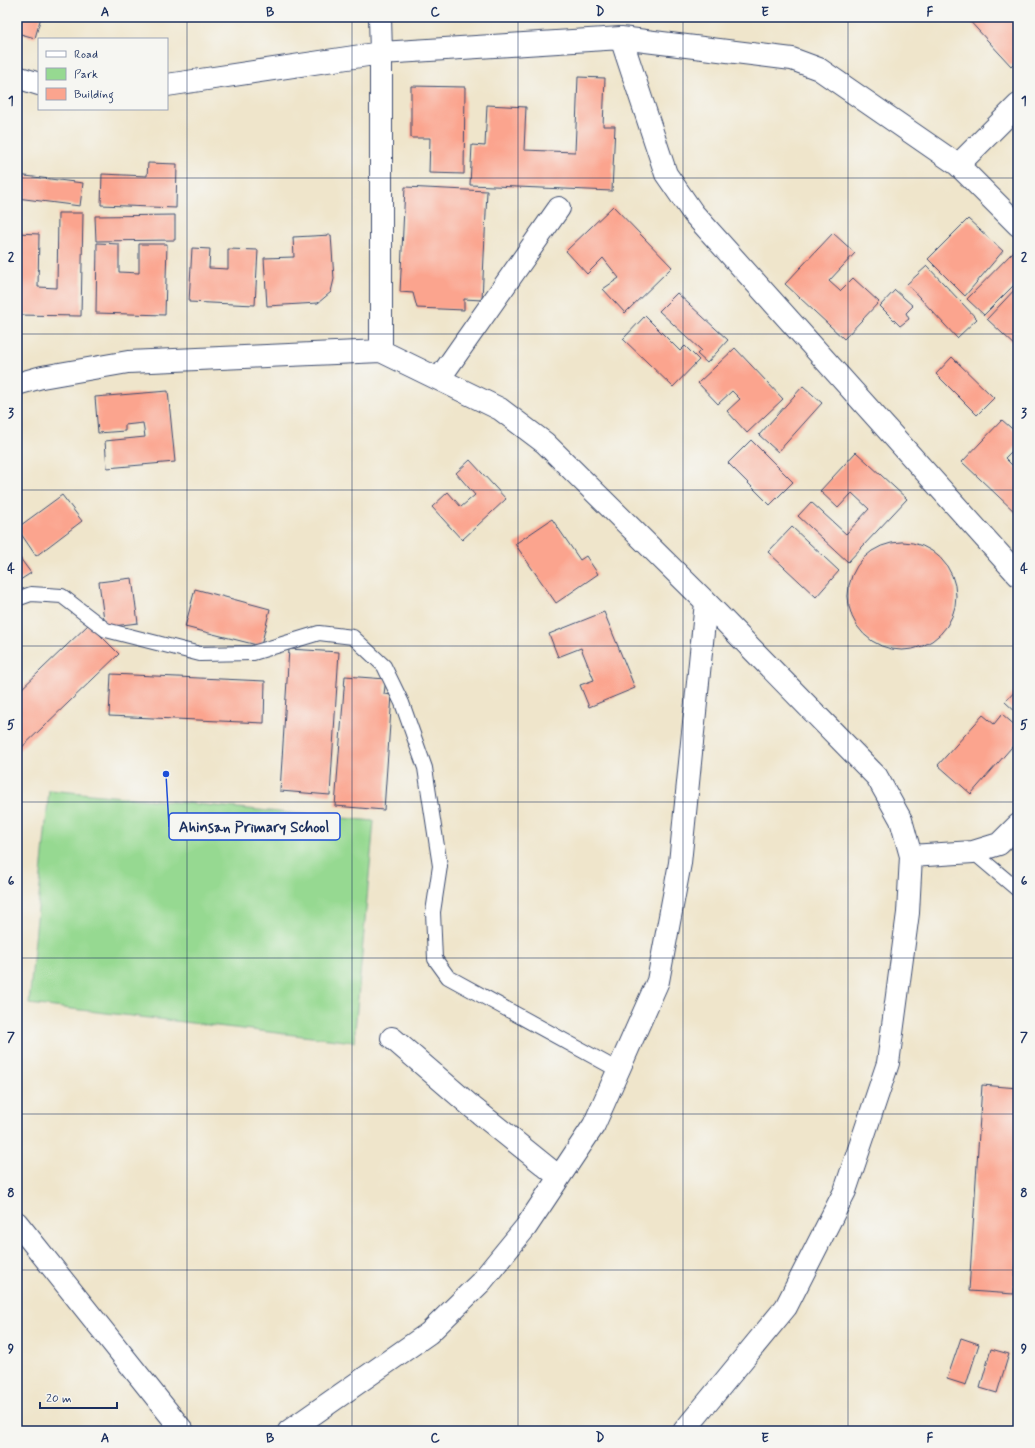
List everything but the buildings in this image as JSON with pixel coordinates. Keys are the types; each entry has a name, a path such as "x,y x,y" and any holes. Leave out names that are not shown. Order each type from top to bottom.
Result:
{"street":[{"path":"380,17 380,351"},
{"path":"621,38 666,174 693,213 1018,575"},
{"path":"168,85 381,53 621,38 792,59 819,68 958,165 1018,226"},
{"path":"17,77 38,84"},
{"path":"958,165 1018,105"},
{"path":"439,379 559,208"},
{"path":"17,384 42,377 128,362 380,351 500,409 545,443 706,602 877,777 901,820 910,856 908,913 888,1063 845,1191 786,1307 684,1431"},
{"path":"289,1431 429,1333 486,1276 526,1226 594,1125 658,981 680,863 706,602"},
{"path":"910,856 973,852 1000,844 1018,825"},
{"path":"392,1038 472,1107 559,1177"},
{"path":"17,1223 183,1431"}],"lane":[{"path":"17,599 32,594 62,596 106,630 200,654 253,653 319,633 353,637 384,666 402,703 425,768 440,866 433,912 435,959 448,977 618,1070"},
{"path":"973,852 1018,890"}],"green space":[{"path":"49,790 374,821 354,1042 29,1004"}],"place":[{"name":"Ahinsan Primary School","path":"166,774"}]}
